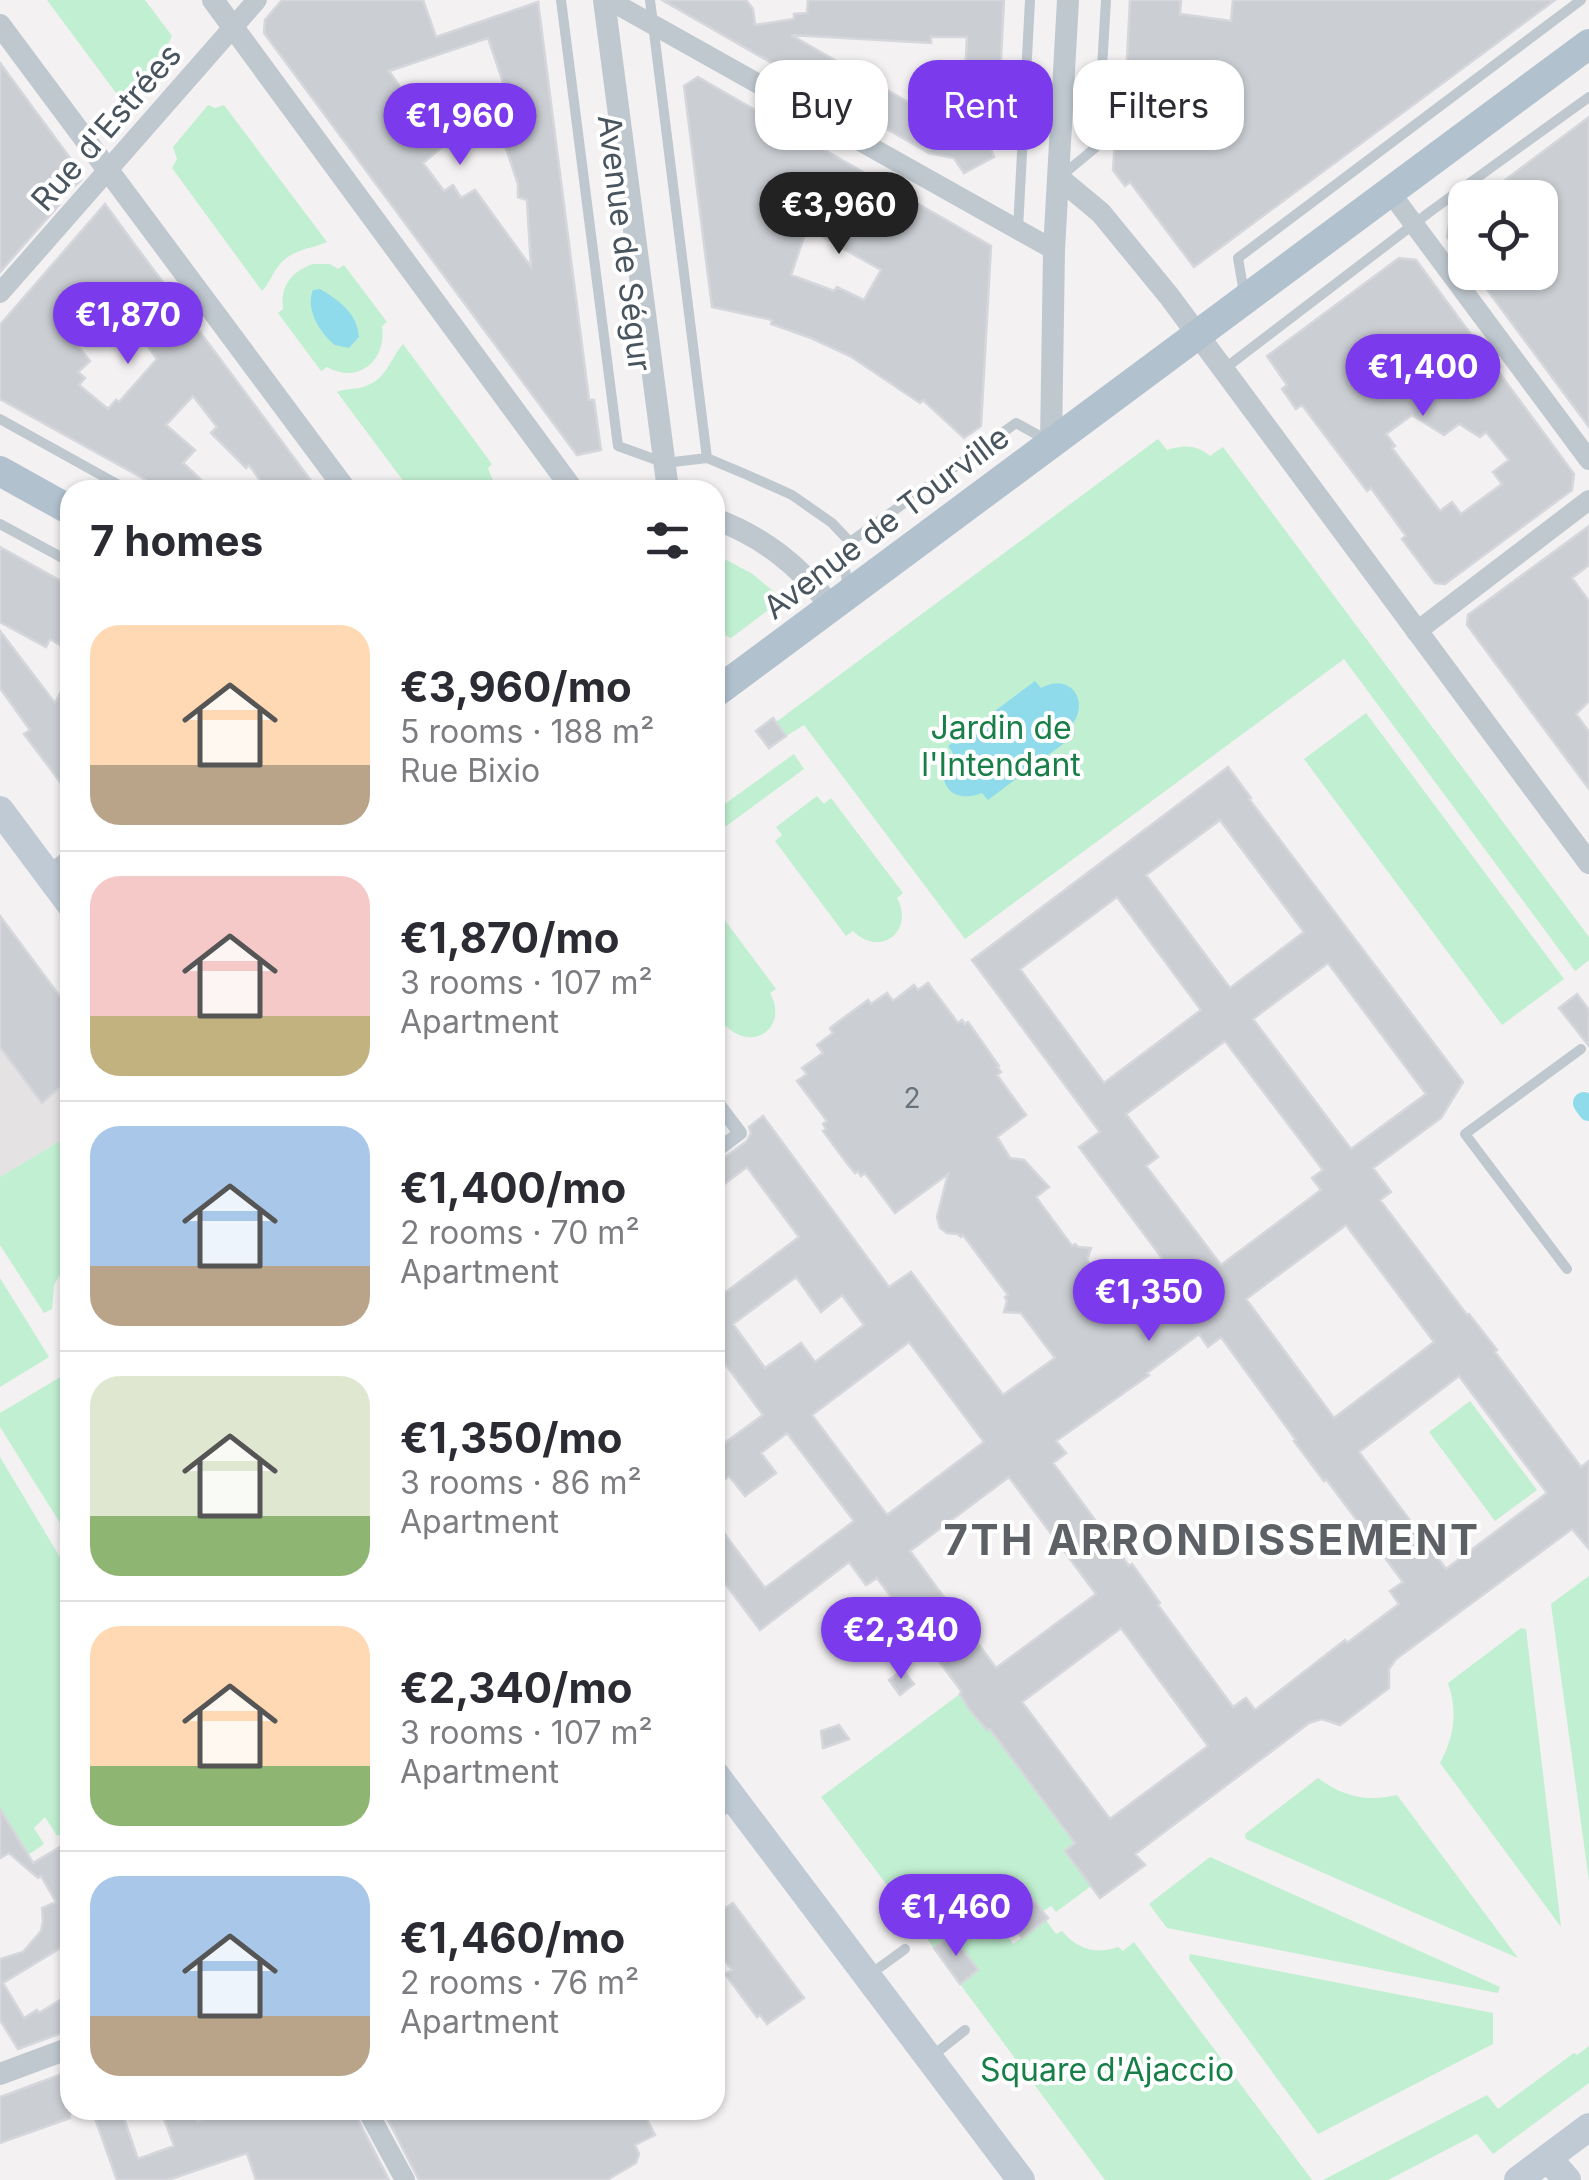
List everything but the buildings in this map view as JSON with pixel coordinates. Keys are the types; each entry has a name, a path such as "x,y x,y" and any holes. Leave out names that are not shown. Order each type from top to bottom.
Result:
{"main road":[{"name":"Avenue de Tourville","path":"725,686 1589,44"},
{"path":"0,471 60,504"},
{"path":"0,810 60,891"},
{"path":"725,1803 867,1976 1022,2180"},
{"path":"1518,2180 1589,2127"},
{"path":"1548,2158 1568,2180"}],"street":[{"path":"212,0 567,480"},
{"name":"Rue d'Estrées","path":"0,293 257,0"},
{"path":"607,0 1054,250"},
{"name":"Avenue de Ségur","path":"607,0 667,480"},
{"path":"1050,442 1054,250 1068,0"},
{"path":"0,25 339,480"},
{"path":"1059,178 1101,213 1197,335 1589,863"},
{"path":"1390,192 1589,460"},
{"path":"1416,632 1589,500"},
{"path":"725,523 759,539 840,600"},
{"path":"725,1113 740,1133 725,1144"},
{"path":"3,2066 60,2051"},
{"path":"372,2120 405,2180"}],"lane":[{"name":"Avenue de Ségur","path":"561,0 618,446 665,463"},
{"name":"Avenue de Ségur","path":"650,0 707,458"},
{"path":"1018,230 1030,0"},
{"path":"1059,178 1095,148 1106,0"},
{"path":"1245,299 1238,258 1581,0"},
{"path":"1223,370 1589,97"},
{"path":"0,419 110,480"},
{"name":"Avenue de Tourville","path":"850,542 1016,423 1050,442"},
{"path":"665,463 707,458 792,495 832,523 850,542 843,554 840,600"},
{"path":"0,524 60,557"},
{"path":"46,872 60,861"},
{"path":"1566,1268 1465,1134 1581,1049"},
{"path":"867,1976 905,1949"},
{"path":"929,2058 965,2030"}],"shaded area":[{"path":"0,916 60,997 60,1141 0,1177"}],"green space":[{"path":"47,0 145,0 172,36 168,45 171,55 135,98 131,94 119,97"},
{"path":"208,105 224,105 327,242 286,258 262,291 172,168 177,159 173,147"},
{"path":"313,264 330,264 338,269 344,265 387,322 382,326 375,359 360,371 339,372 327,367 321,371 278,313 283,309 283,293 289,281"},
{"path":"403,344 492,464 488,468 493,480 403,480 337,392 371,384 387,369"},
{"name":"Jardin de l'Intendant","path":"1158,439 1167,450 1189,447 1210,456 1223,447 1589,937 1589,960 1575,971 1344,659 965,939 804,725 786,736 776,722"},
{"path":"725,559 751,573 783,599 731,638 725,635"},
{"path":"1366,713 1564,979 1502,1025 1304,759"},
{"path":"794,754 804,769 725,827 725,804"},
{"path":"817,796 824,804 831,798 903,893 897,898 902,921 892,937 884,941 863,939 853,931 846,936 775,841 782,835 776,827"},
{"path":"725,920 776,989 770,993 775,1016 765,1032 747,1037 726,1026"},
{"path":"60,1141 60,1274 54,1285 52,1309 44,1313 0,1245 0,1177"},
{"path":"0,1278 49,1357 0,1387"},
{"path":"60,1377 60,1523 0,1427 0,1413"},
{"path":"1470,1401 1537,1490 1495,1521 1429,1432"},
{"path":"0,1457 60,1557 60,1834 57,1836 45,1817 34,1828 44,1844 28,1855 0,1809"},
{"path":"1589,1576 1589,1881 1551,1604"},
{"path":"1521,1628 1526,1629 1561,1927 1440,1763 1453,1724 1448,1683"},
{"name":"Square d'Ajaccio","path":"960,1694 1075,1843 1065,1851 1091,1886 1056,1912 1051,1906 1033,1918 1026,1891 1020,1885 1017,1931 1009,1938 1013,1944 1046,1920 1056,1934 1062,1931 1087,1949 1118,1947 1123,1951 1134,1942 1312,2180 1105,2180 960,1984 977,1970 952,1935 934,1948 821,1797"},
{"path":"1318,1778 1356,1796 1397,1795 1518,1958 1246,1839 1245,1834"},
{"path":"1210,1857 1500,1987 1498,1993 1167,1928 1149,1904"},
{"path":"1190,1954 1493,2013 1493,2044 1318,2134 1189,1959"},
{"path":"1589,2046 1589,2083 1493,2154 1477,2134 1388,2180 1323,2180 1487,2095 1498,2109"}],"water":[{"path":"320,289 341,303 355,321 359,337 349,348 335,345 315,320 311,297 313,290"},
{"path":"1035,681 1041,688 1061,683 1075,692 1079,708 1070,727 1075,735 988,800 982,793 953,793 944,781 953,753 948,746"}],"waterway":[{"path":"1584,1103 1589,1110"}],"district":[{"name":"7TH ARRONDISSEMENT","path":"1212,1539"}]}
